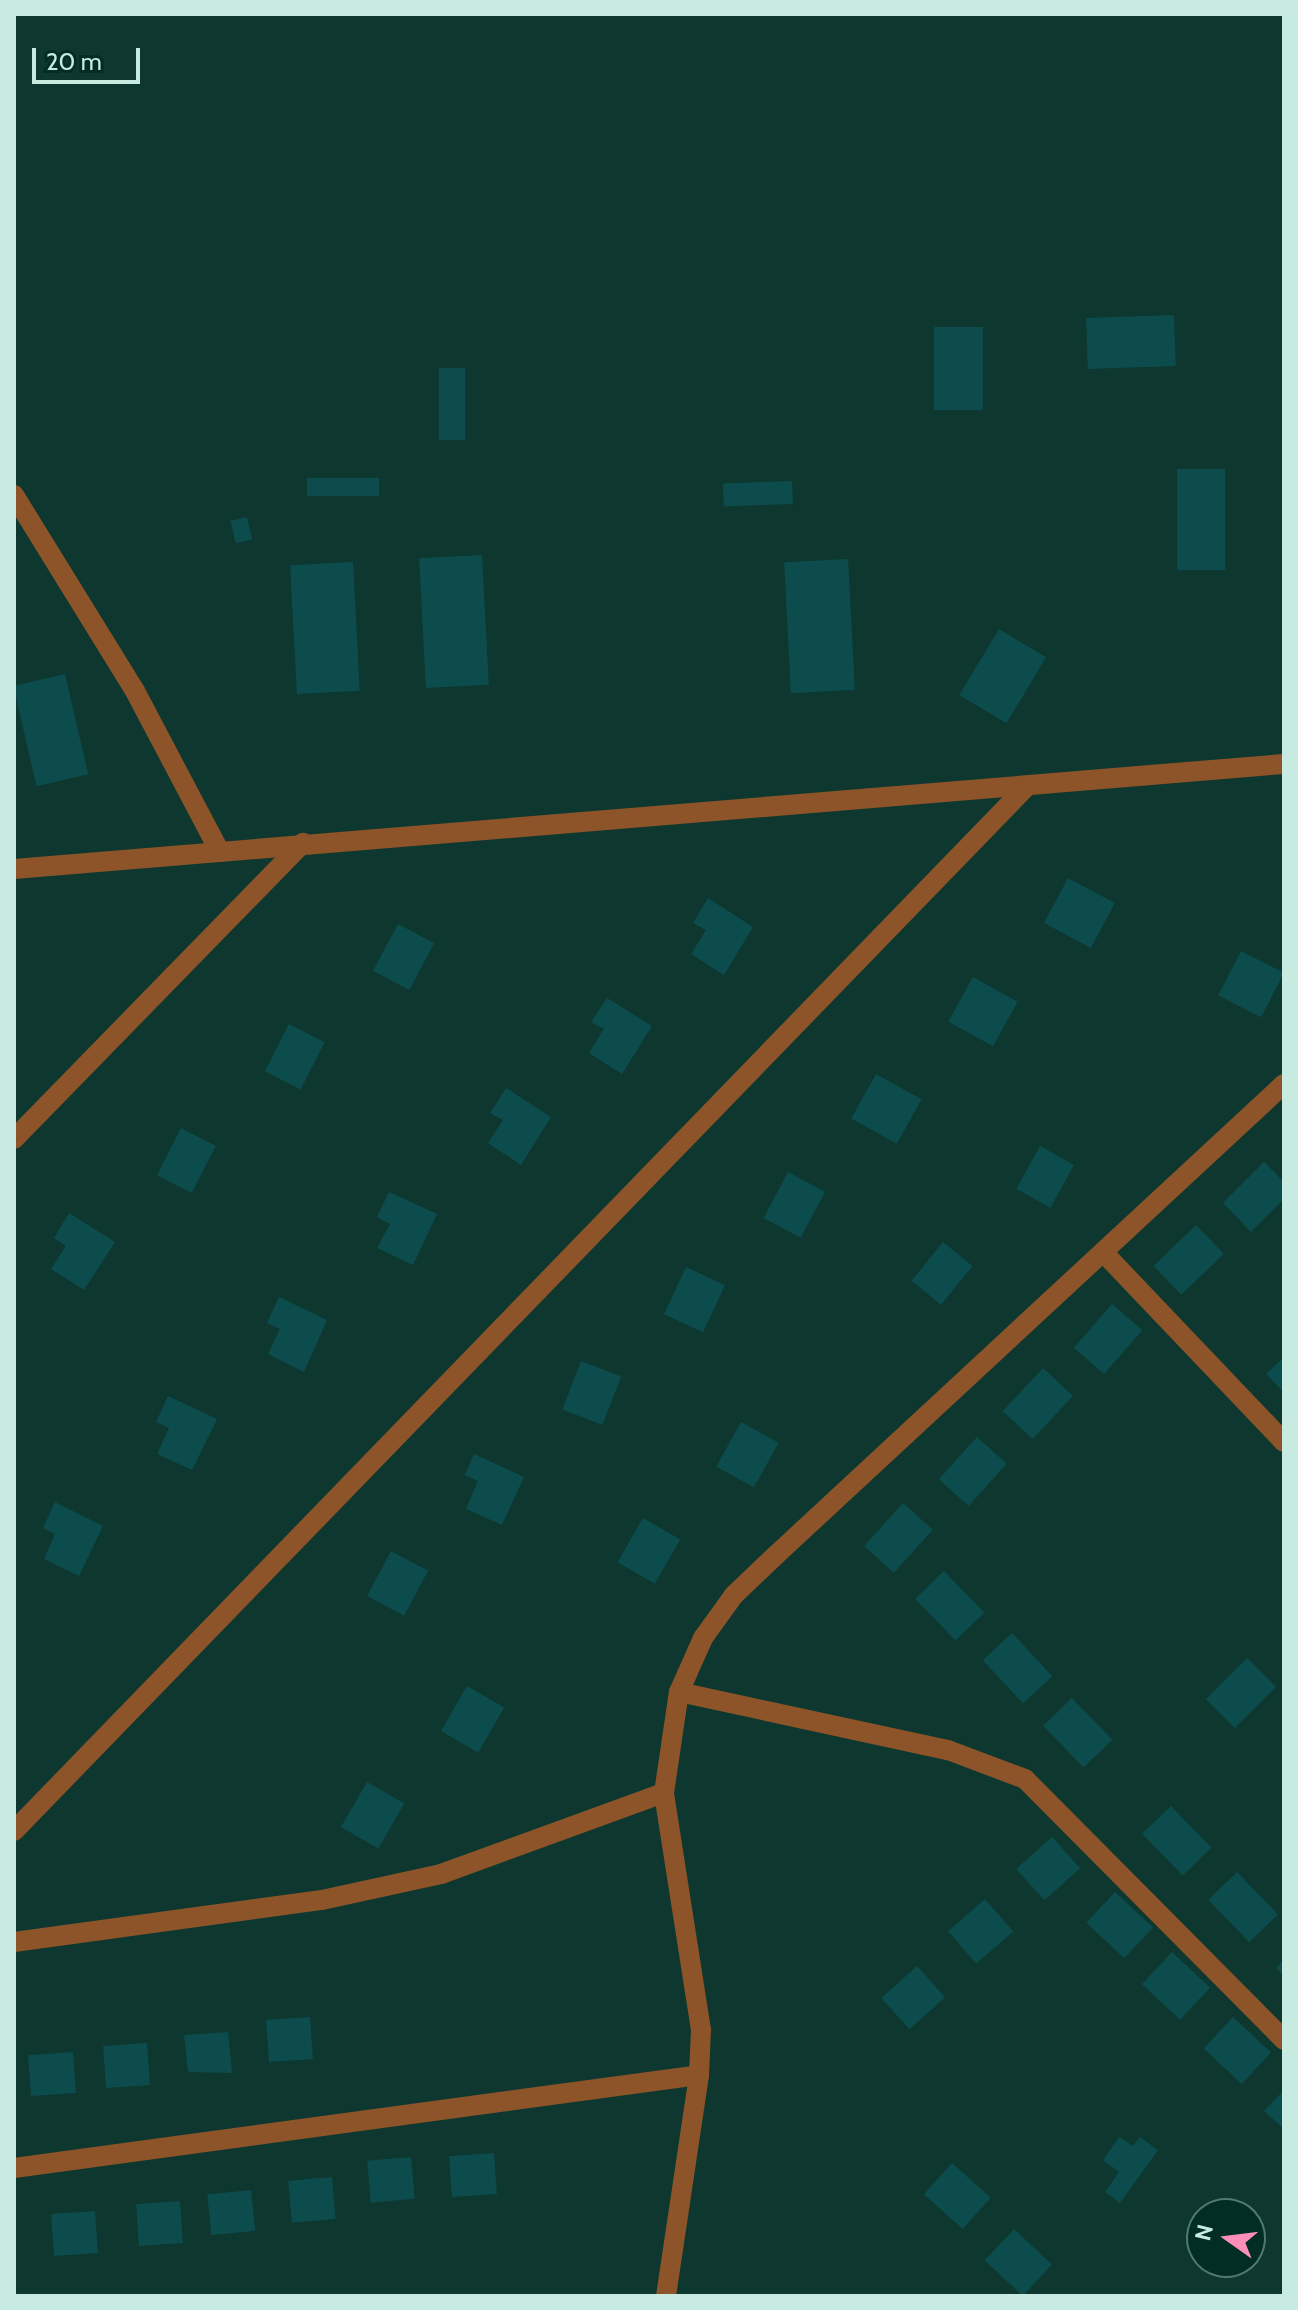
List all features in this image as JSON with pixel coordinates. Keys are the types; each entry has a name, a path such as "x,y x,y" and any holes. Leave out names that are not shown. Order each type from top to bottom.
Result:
{"street":[{"path":"14,495 135,691 220,852"},
{"path":"14,869 303,843 1025,788 1284,764"},
{"path":"14,1831 1025,788"},
{"path":"14,1139 303,843"},
{"path":"666,2296 699,2075 694,1964 664,1793 679,1692 703,1638 734,1595 1284,1084"},
{"path":"1103,1252 1284,1442"},
{"path":"679,1692 948,1750 1025,1779 1284,2040"},
{"path":"14,1942 322,1900 441,1874 664,1793"},
{"path":"14,2168 699,2075"}],"building":[{"path":"1174,315 1176,366 1088,369 1086,318"},
{"path":"934,327 983,327 983,410 934,410"},
{"path":"439,368 465,368 465,440 439,440"},
{"path":"1177,469 1225,469 1225,570 1177,570"},
{"path":"307,478 379,478 379,496 307,496"},
{"path":"792,481 793,504 724,506 723,483"},
{"path":"247,517 252,539 236,543 230,521"},
{"path":"482,555 489,685 426,688 419,558"},
{"path":"848,559 855,690 791,693 784,562"},
{"path":"353,562 360,691 297,694 290,565"},
{"path":"999,629 1046,657 1006,723 959,695"},
{"path":"65,674 88,774 37,786 14,686"},
{"path":"1068,878 1115,903 1091,948 1044,923"},
{"path":"708,898 753,927 724,975 691,954 706,930 693,923"},
{"path":"398,924 434,943 409,990 373,971"},
{"path":"1241,951 1284,973 1261,1017 1218,996"},
{"path":"973,977 1018,1002 993,1046 948,1022"},
{"path":"607,998 652,1026 622,1074 589,1053 604,1029 591,1022"},
{"path":"289,1024 325,1042 301,1089 265,1071"},
{"path":"876,1074 921,1099 897,1144 851,1119"},
{"path":"506,1088 551,1117 521,1165 488,1143 503,1120 490,1113"},
{"path":"181,1128 216,1146 192,1193 157,1175"},
{"path":"1040,1146 1074,1165 1050,1208 1016,1189"},
{"path":"1264,1162 1284,1182 1284,1199 1251,1232 1223,1203"},
{"path":"788,1172 825,1192 801,1238 764,1218"},
{"path":"389,1192 437,1214 413,1265 377,1248 390,1224 377,1217"},
{"path":"69,1213 115,1242 84,1290 51,1269 66,1246 54,1238"},
{"path":"1196,1225 1224,1254 1181,1295 1154,1266"},
{"path":"943,1242 973,1266 941,1305 912,1281"},
{"path":"686,1267 725,1285 703,1332 664,1314"},
{"path":"279,1297 327,1320 304,1372 268,1354 280,1329 267,1323"},
{"path":"1112,1304 1142,1330 1104,1374 1074,1348"},
{"path":"1284,1357 1284,1393 1266,1374"},
{"path":"581,1361 621,1376 603,1425 562,1410"},
{"path":"1043,1368 1073,1396 1033,1439 1003,1411"},
{"path":"168,1396 217,1419 192,1470 157,1454 169,1428 156,1422"},
{"path":"741,1422 779,1443 754,1487 716,1467"},
{"path":"977,1437 1007,1464 969,1506 939,1479"},
{"path":"474,1454 524,1477 502,1525 466,1509 478,1481 465,1475"},
{"path":"55,1502 103,1526 79,1576 44,1559 55,1534 43,1528"},
{"path":"903,1503 933,1530 894,1573 864,1546"},
{"path":"643,1518 680,1540 655,1584 618,1562"},
{"path":"391,1551 428,1571 404,1616 367,1596"},
{"path":"944,1571 984,1613 956,1641 915,1599"},
{"path":"1012,1633 1052,1676 1023,1703 983,1660"},
{"path":"1247,1658 1276,1687 1235,1728 1206,1699"},
{"path":"467,1686 504,1708 478,1753 441,1731"},
{"path":"1072,1698 1112,1740 1084,1768 1043,1726"},
{"path":"367,1782 404,1804 378,1849 341,1827"},
{"path":"1171,1806 1211,1848 1183,1876 1142,1834"},
{"path":"1052,1837 1080,1868 1044,1900 1016,1869"},
{"path":"1237,1872 1278,1914 1249,1942 1208,1900"},
{"path":"1115,1892 1153,1927 1124,1958 1086,1923"},
{"path":"985,1899 1013,1931 976,1964 948,1931"},
{"path":"1172,1952 1210,1987 1180,2020 1142,1984"},
{"path":"1284,1959 1284,1976 1276,1968"},
{"path":"917,1966 945,1997 909,2029 881,1998"},
{"path":"310,2017 313,2059 269,2062 266,2020"},
{"path":"1233,2017 1271,2052 1242,2084 1204,2048"},
{"path":"228,2032 232,2073 188,2072 184,2035"},
{"path":"147,2043 150,2085 106,2088 103,2046"},
{"path":"73,2052 76,2093 31,2096 28,2055"},
{"path":"1284,2090 1284,2129 1264,2111"},
{"path":"1119,2137 1133,2146 1140,2137 1158,2150 1120,2203 1105,2192 1119,2172 1103,2160"},
{"path":"494,2153 497,2194 452,2197 449,2156"},
{"path":"411,2157 415,2199 371,2203 367,2161"},
{"path":"952,2163 991,2198 963,2229 924,2194"},
{"path":"332,2177 336,2219 292,2223 288,2181"},
{"path":"251,2190 255,2231 212,2235 207,2195"},
{"path":"180,2201 183,2243 139,2246 136,2204"},
{"path":"95,2211 98,2253 54,2256 51,2214"},
{"path":"1014,2229 1052,2264 1023,2296 985,2260"}]}
